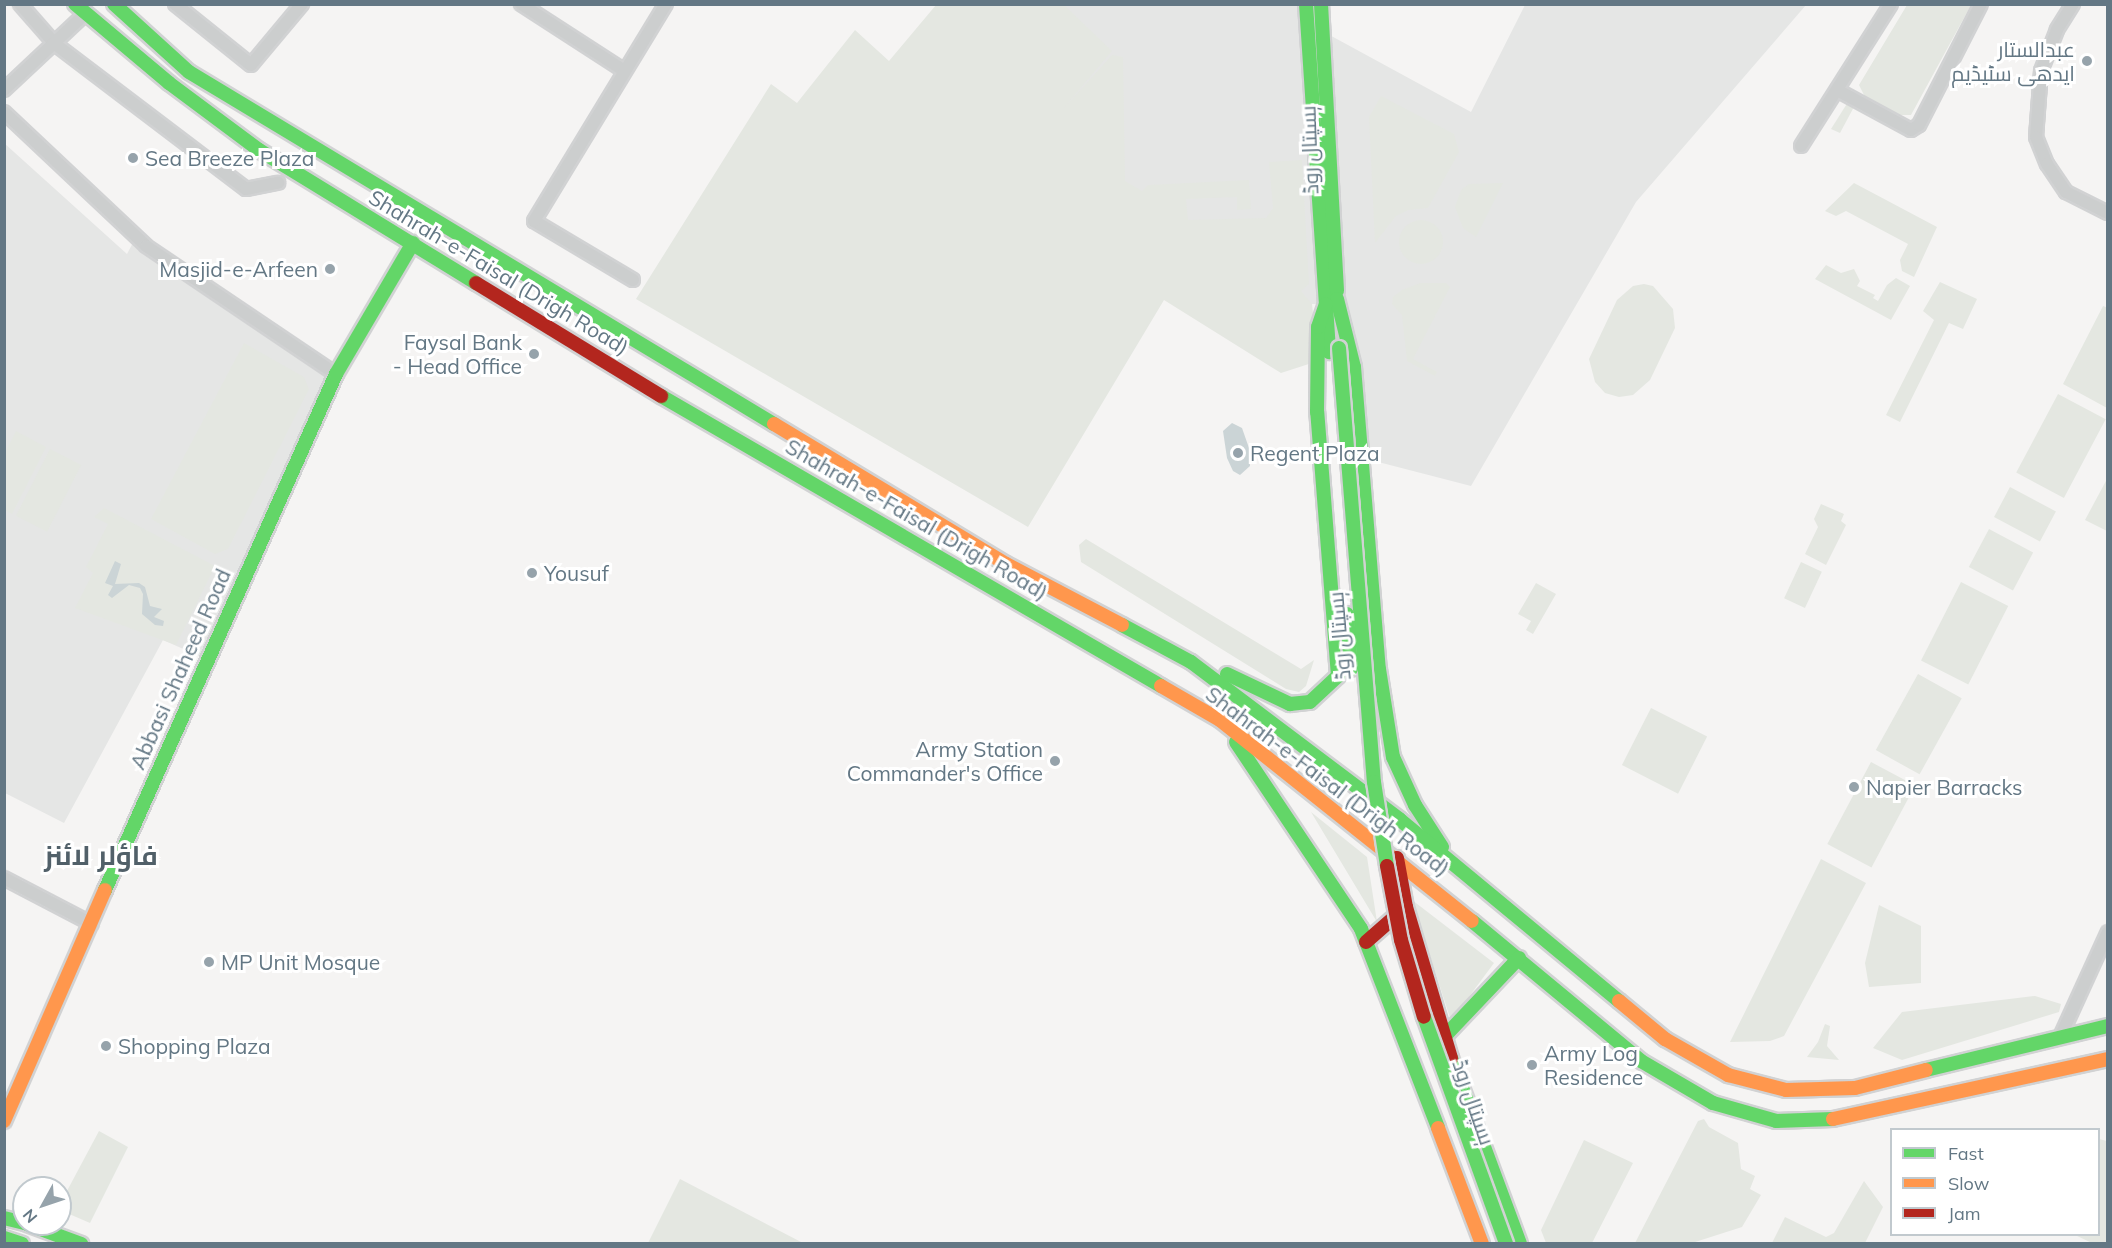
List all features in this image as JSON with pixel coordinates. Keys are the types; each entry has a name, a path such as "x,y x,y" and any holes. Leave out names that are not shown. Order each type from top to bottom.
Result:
{"main road":[{"name":"Shahrah-e-Faisal (Drigh Road)","path":"114,4 199,78 1006,564 1191,662 1399,819 1456,869 1665,1039 1728,1075 1786,1090 1855,1088 2061,1035 2108,1026"},
{"name":"ہسپتال روڈ","path":"1306,4 1332,301"},
{"name":"ہسپتال روڈ","path":"1321,4 1334,350 1358,738 1388,931 1452,1138 1495,1244"},
{"name":"Shahrah-e-Faisal (Drigh Road)","path":"80,9 259,150 661,396 1220,720 1397,858 1641,1061 1713,1103 1776,1121 1855,1116 2108,1059"},
{"name":"Abbasi Shaheed Road","path":"4,1121 92,924 214,640 336,374 412,243"},
{"path":"1191,662 1223,672 1290,704 1310,702 1338,676 1317,412 1318,327 1332,301"},
{"path":"1332,301 1354,367 1379,669 1393,757 1415,805 1456,869"},
{"name":"ہسپتال روڈ","path":"1334,350 1374,782 1401,940 1436,1059 1506,1244"},
{"path":"1220,720 1282,806 1366,942 1482,1244"},
{"path":"1397,858 1406,907 1444,1037 1520,1244"},
{"path":"1366,942 1406,907"},
{"path":"1444,1037 1519,958"},
{"path":"59,1236 81,1244"},
{"path":"4,1239 22,1244"}],"street":[{"path":"20,4 55,44 246,189 278,183"},
{"path":"175,4 251,65 302,4"},
{"path":"521,4 623,70"},
{"path":"633,280 534,221 623,70 666,4"},
{"path":"1801,146 1891,4"},
{"path":"1837,90 1906,130 1915,128 1981,4"},
{"path":"2073,4 2057,30 2041,71 2037,137 2047,164 2066,192 2108,213"},
{"path":"4,90 55,44 80,9"},
{"path":"4,112 146,246 336,374"},
{"path":"4,878 92,924"},
{"path":"2061,1035 2108,932"}],"shaded area":[{"path":"936,5 1064,5 1112,51 1064,108 1112,55 1123,57 1125,181 1142,191 1148,185 1249,180 1251,209 1237,210 1237,197 1186,199 1188,220 1266,218 1273,208 1269,162 1302,160 1309,284 1301,291 1312,304 1318,361 1281,373 1164,300 1028,527 636,299 771,84 797,103 855,30 889,61"},
{"path":"939,5 1303,5 1326,304 1308,304 1044,163"},
{"path":"1525,5 1806,5 1636,202 1471,486 1359,457 1324,32 1471,112"},
{"path":"1907,5 1971,5 1911,115 1898,115 1865,97 1859,85"},
{"path":"1381,96 1454,134 1459,152 1428,208 1408,210 1396,216 1375,243 1369,117"},
{"path":"1848,102 1855,105 1840,133 1831,129"},
{"path":"4,143 127,254 136,237 336,374 206,659 163,640 64,823 5,793"},
{"path":"1503,183 1476,237 1463,228 1455,207 1461,190 1469,184"},
{"path":"1854,183 1937,227 1914,277 1902,271 1900,260 1908,244 1846,211 1836,216 1825,211"},
{"path":"1421,220 1430,221 1437,226 1442,233 1442,251 1437,258 1430,263 1421,264 1412,263 1405,258 1400,251 1399,242 1400,233 1405,226 1412,221"},
{"path":"1826,265 1841,273 1854,269 1860,281 1857,286 1875,295 1873,298 1878,301 1887,285 1896,278 1910,286 1891,320 1815,279"},
{"path":"1940,282 1977,299 1963,329 1949,323 1900,422 1886,415 1934,320 1923,311"},
{"path":"1420,283 1446,283 1450,287 1413,359 1437,372 1435,376 1407,361 1402,315 1392,304 1393,297 1402,290"},
{"path":"1644,284 1653,286 1673,309 1675,328 1650,380 1633,395 1619,397 1605,393 1595,382 1589,359 1617,300 1633,286"},
{"path":"2103,306 2108,308 2107,408 2063,384"},
{"path":"244,343 304,377 309,389 228,549 215,554 151,519"},
{"path":"2058,394 2106,419 2064,498 2016,473"},
{"name":"Regent Plaza","path":"1232,423 1242,428 1249,448 1250,466 1240,475 1233,471 1227,458 1223,431"},
{"path":"16,431 46,447 12,514 5,510 5,453"},
{"path":"50,449 81,465 47,532 16,516"},
{"path":"2107,479 2107,531 2085,520"},
{"path":"2010,487 2056,511 2040,541 1994,517"},
{"path":"1821,504 1844,514 1841,521 1846,525 1826,565 1805,554 1818,527 1814,519"},
{"path":"104,508 215,566 176,645 75,608 93,573 86,567 108,524 94,517"},
{"path":"1989,529 2033,552 2013,590 1969,567"},
{"path":"1086,539 1301,669 1314,660 1306,686 1299,692 1286,689 1081,562 1079,545"},
{"path":"115,561 121,564 115,584 139,583 145,587 150,606 162,609 154,617 164,621 163,626 155,625 142,614 143,594 140,588 129,585 112,598 108,595 113,586 105,583"},
{"path":"1801,562 1822,572 1805,608 1784,598"},
{"path":"1961,582 2008,606 1968,684 1921,660"},
{"path":"1536,583 1556,594 1533,634 1526,630 1531,621 1518,614"},
{"path":"1918,674 1962,698 1920,774 1876,750"},
{"path":"1651,708 1707,737 1678,794 1622,765"},
{"path":"1871,762 1915,785 1871,868 1827,844"},
{"path":"1311,812 1367,857 1377,922"},
{"path":"1821,859 1866,883 1784,1036 1770,1041 1730,1042"},
{"path":"1412,900 1494,963 1451,1021"},
{"path":"1879,905 1921,926 1921,983 1869,987 1865,963"},
{"path":"2035,996 2061,1004 2059,1012 1902,1060 1873,1048 1902,1012"},
{"path":"1825,1024 1830,1026 1827,1046 1839,1060 1807,1057 1818,1042"},
{"path":"1704,1119 1709,1127 1738,1143 1741,1169 1755,1176 1750,1189 1761,1195 1742,1227 1692,1243 1635,1243 1698,1121"},
{"path":"99,1131 128,1147 90,1223 72,1215 72,1182"},
{"path":"2100,1139 2107,1141 2107,1243 2092,1243 2077,1236 2100,1236"},
{"path":"1584,1140 1633,1163 1592,1243 1546,1243 1541,1230"},
{"path":"680,1179 803,1243 648,1243"},
{"path":"1864,1181 1883,1207 1865,1243 1772,1243 1785,1217 1826,1237 1834,1233"}],"traffic: fast":[{"path":"75,4 169,83 259,150 476,283"},
{"path":"114,4 189,72 774,424"},
{"path":"1306,4 1329,352"},
{"path":"1321,4 1337,291"},
{"path":"105,890 336,374 413,243"},
{"path":"1337,299 1354,367 1379,669 1393,757 1415,805 1442,847"},
{"path":"1227,674 1290,704 1310,702 1338,676 1317,412 1318,327 1326,304"},
{"path":"1339,348 1374,782 1387,866"},
{"path":"661,396 1161,686"},
{"path":"1347,614 1351,669"},
{"path":"1122,625 1191,662 1399,819 1619,1001"},
{"path":"1236,742 1361,929 1438,1128"},
{"path":"1472,921 1641,1061 1713,1103 1776,1121 1833,1119"},
{"path":"1444,1037 1519,958"},
{"path":"1424,1017 1506,1244"},
{"path":"1926,1070 2108,1026"},
{"path":"1451,1058 1520,1244"},
{"path":"4,1218 12,1220"},
{"path":"59,1236 81,1244"},
{"path":"4,1238 22,1244"}],"traffic: slow":[{"path":"774,424 1006,564 1122,625"},
{"path":"1161,686 1220,720 1472,921"},
{"path":"4,1121 105,890"},
{"path":"1619,1001 1665,1039 1728,1075 1786,1090 1855,1088 1926,1070"},
{"path":"1833,1119 2108,1059"},
{"path":"1438,1128 1482,1244"}],"traffic: jam":[{"path":"476,283 661,396"},
{"path":"1397,858 1406,907 1451,1058"},
{"path":"1387,866 1401,940 1424,1017"},
{"path":"1366,942 1406,907"}],"place":[{"name":"عبدالستار ایدھی سٹیڈیم","path":"2087,61"},
{"name":"Sea Breeze Plaza","path":"133,158"},
{"name":"Masjid-e-Arfeen","path":"330,269"},
{"name":"Faysal Bank - Head Office","path":"534,354"},
{"name":"Regent Plaza","path":"1238,453"},
{"name":"Yousuf","path":"532,573"},
{"name":"Army Station Commander's Office","path":"1055,761"},
{"name":"Napier Barracks","path":"1854,787"},
{"name":"MP Unit Mosque","path":"209,962"},
{"name":"Shopping Plaza","path":"106,1046"},
{"name":"Army Log Residence","path":"1532,1065"}],"district":[{"name":"فاؤلر لائنز","path":"101,856"}]}
